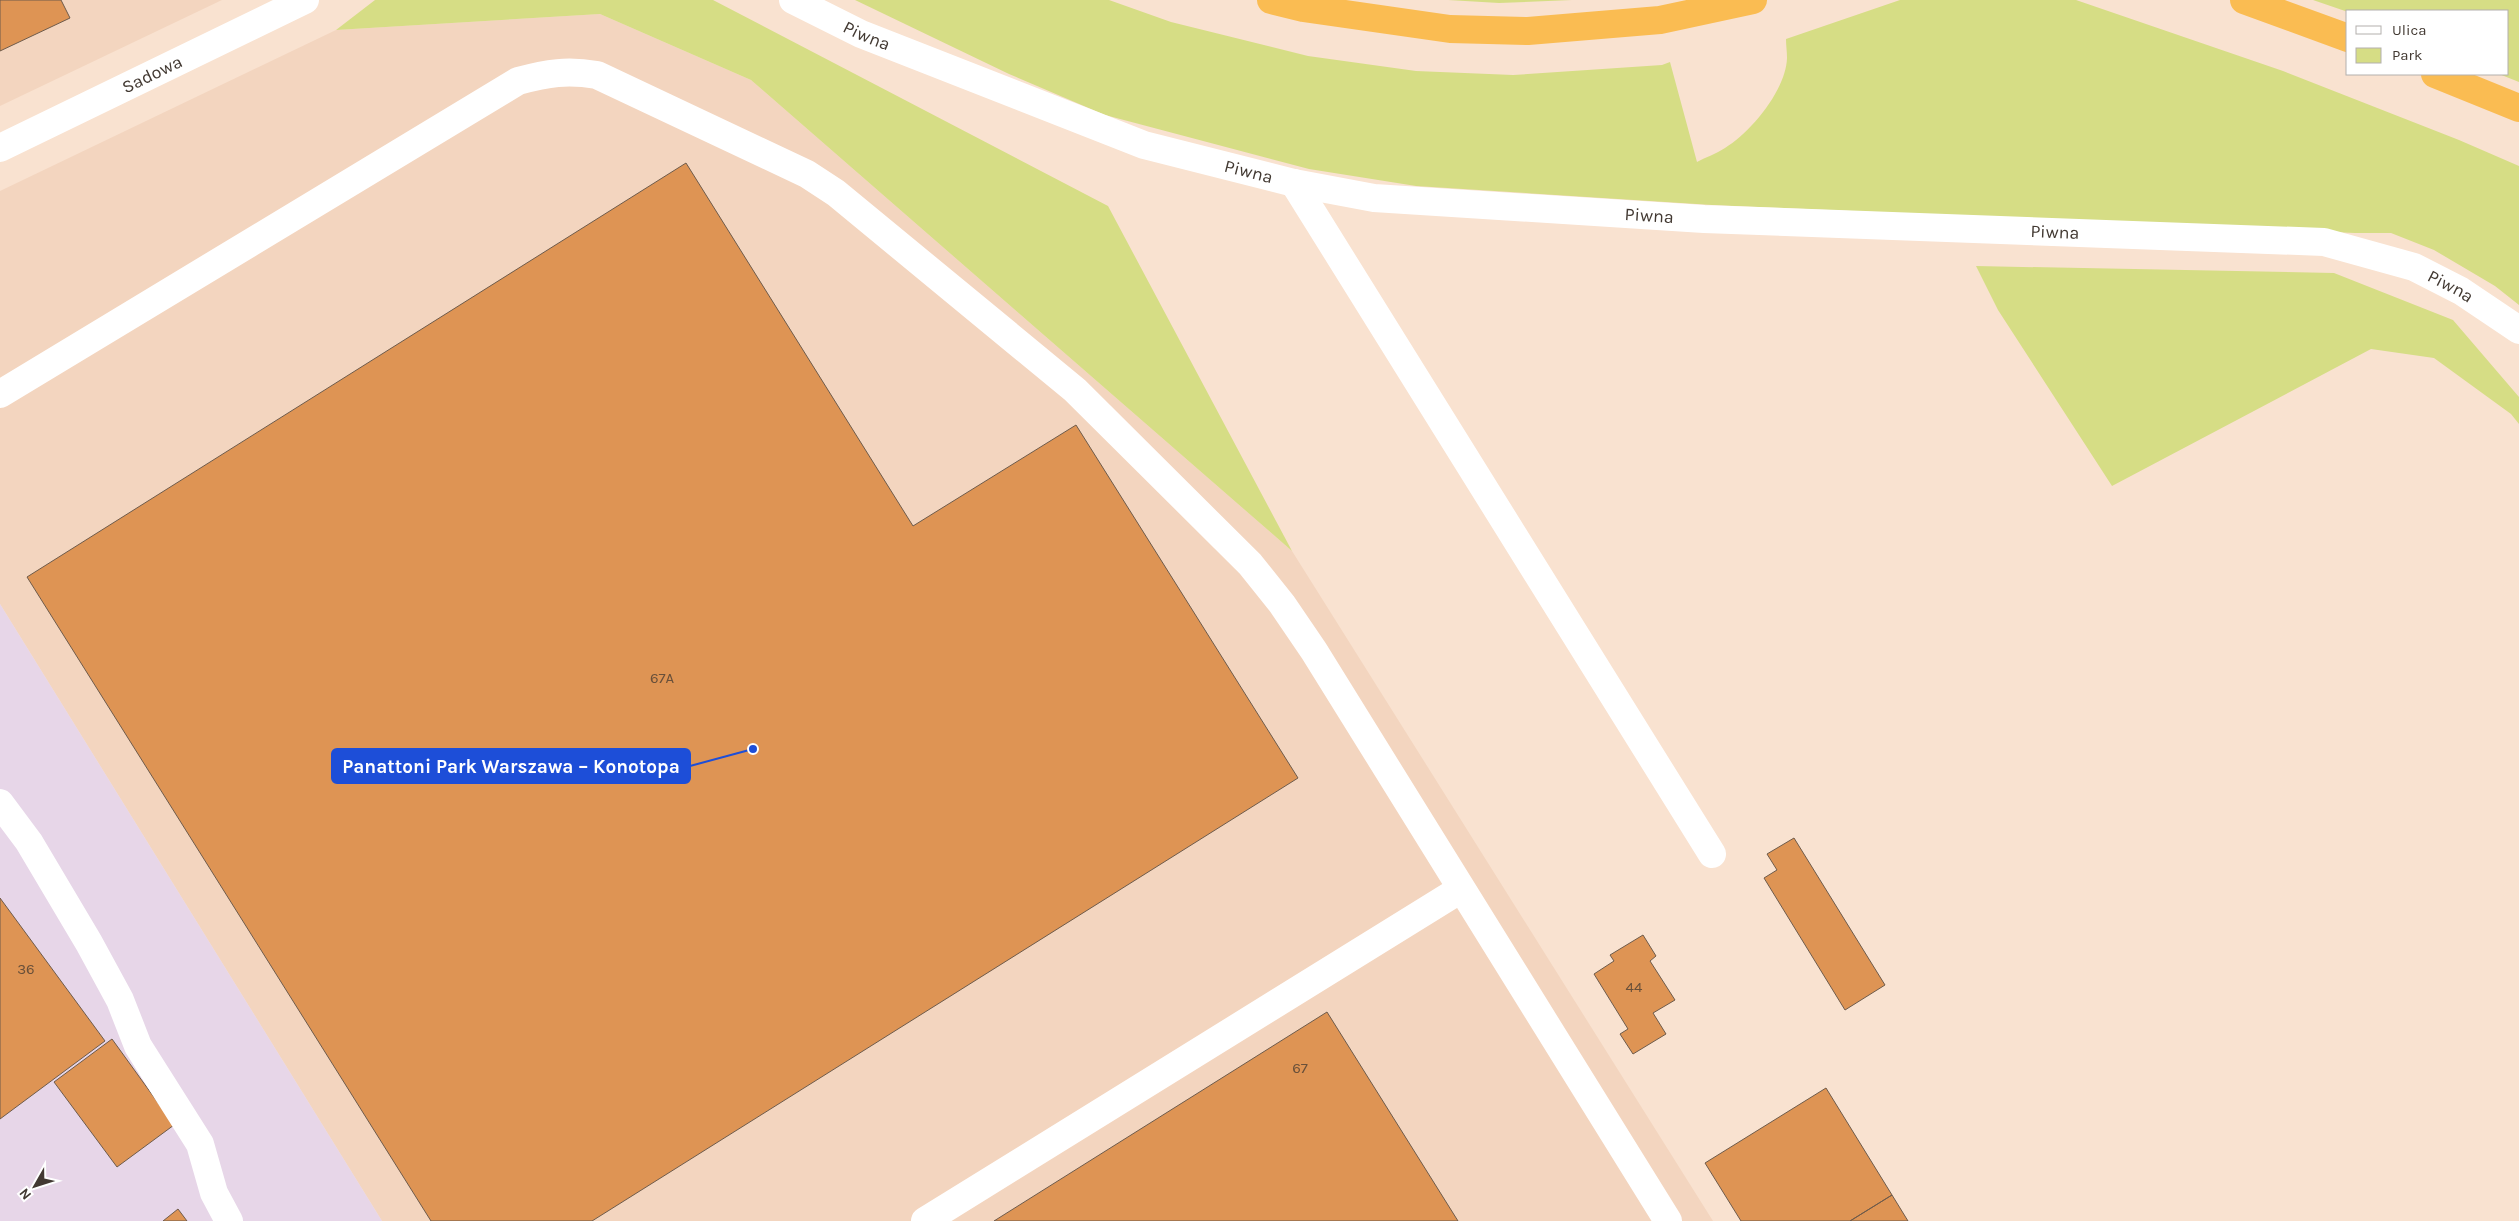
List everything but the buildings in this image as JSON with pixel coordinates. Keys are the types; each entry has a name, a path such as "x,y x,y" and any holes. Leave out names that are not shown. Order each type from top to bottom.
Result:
{"highway":[{"path":"1271,0 1304,8 1450,29 1528,31 1660,20 1753,0"},
{"path":"2244,0 2346,37"},
{"path":"2438,75 2519,108"}],"street":[{"name":"Sadowa","path":"0,148 304,0"},
{"name":"Piwna","path":"794,0 861,34 1144,145 1294,183 1374,198 1704,219 2324,242 2414,266 2461,291 2519,330"},
{"path":"0,394 518,81 554,72 571,71 597,75 806,174 836,193 1075,390 1250,564 1282,604 1668,1221"},
{"path":"1294,183 1712,854"},
{"path":"0,803 29,842 84,935 120,1000 138,1046 200,1144 214,1192 229,1221"},
{"path":"926,1221 1461,889"}],"shaded area":[{"path":"0,0 222,0 0,106"},
{"path":"600,14 751,80 1292,551 1713,1221 382,1221 0,604 0,191 336,30"},
{"path":"0,604 382,1221 0,1221"}],"green space":[{"path":"375,0 713,0 1108,206 1292,551 751,80 600,14 336,30"},
{"path":"855,0 1109,0 1171,22 1308,56 1416,71 1513,75 1662,65 1670,62 1697,162 1722,150 1735,141 1746,132 1765,109 1781,83 1785,70 1787,58 1786,39 1900,0 2076,0 2283,71 2459,140 2519,166 2519,305 2495,286 2434,250 2391,233 1712,205 1416,186 1309,169 1105,115 1009,74"},
{"path":"1448,0 1572,0 1499,3"},
{"path":"2313,0 2519,0 2519,82 2502,75 2509,75 2509,10 2346,11"},
{"path":"1976,266 2334,273 2453,320 2519,397 2519,424 2511,414 2434,358 2371,349 2112,486 1998,310"}],"place":[{"name":"Panattoni Park Warszawa – Konotopa","path":"753,749"}]}
